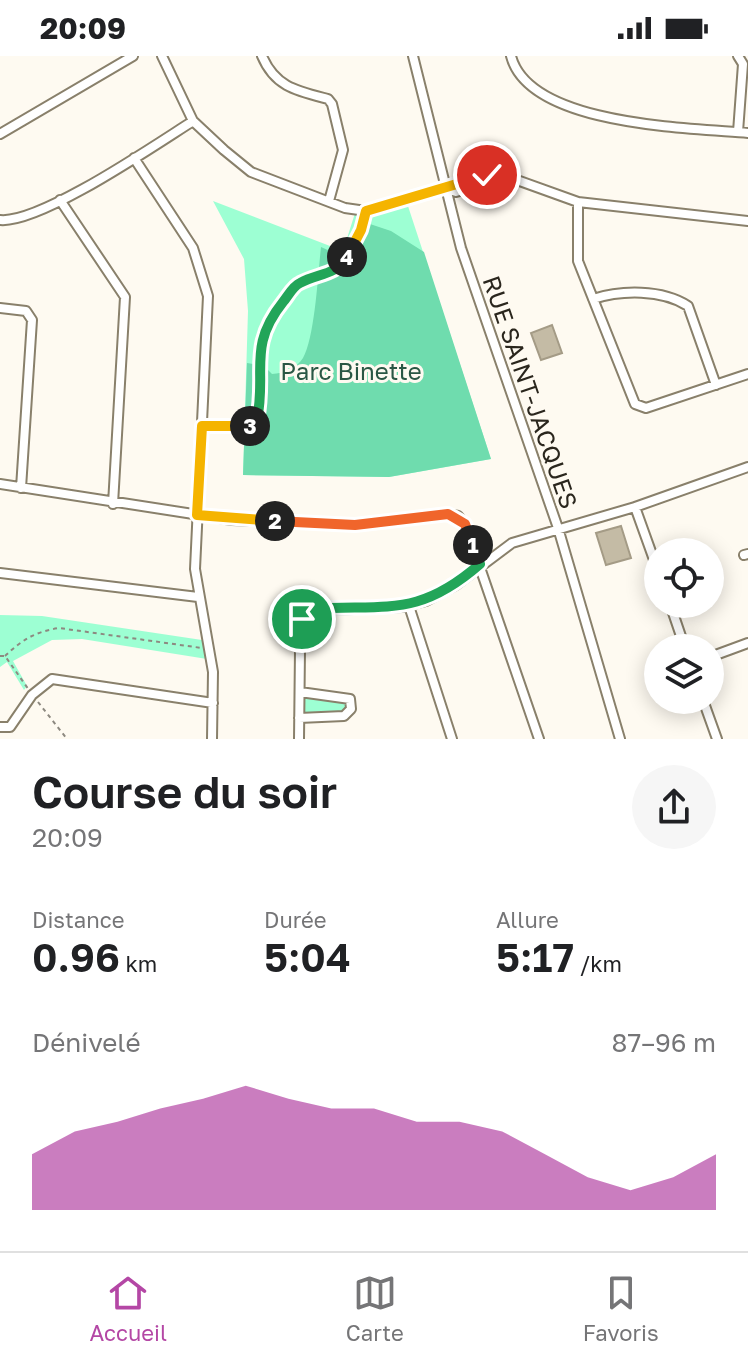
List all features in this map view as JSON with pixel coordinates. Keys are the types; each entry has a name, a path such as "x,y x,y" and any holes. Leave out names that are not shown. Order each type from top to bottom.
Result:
{"street":[{"path":"0,134 133,56"},
{"path":"162,56 193,121 251,172 329,201 366,211 446,189 456,192 508,176 578,202 748,221"},
{"path":"262,56 268,70 280,83 328,99 332,104 343,150 329,201"},
{"name":"RUE SAINT-JACQUES","path":"413,56 478,304 558,528 620,739"},
{"path":"511,56 517,73 528,85 596,117 748,133"},
{"path":"738,56 743,64 738,132"},
{"path":"0,220 25,217 60,200 193,121"},
{"path":"134,158 193,248 208,296 197,515 198,597 210,650 212,739"},
{"path":"60,200 125,297 113,504"},
{"path":"578,202 578,261 635,404 640,408 748,374"},
{"path":"593,299 633,292 680,301 688,306 716,385"},
{"path":"0,308 26,311 32,320 21,488"},
{"path":"299,739 305,611 409,606 456,585 512,543 635,507 748,467"},
{"path":"0,484 197,515 355,525 448,514 465,524 539,739"},
{"path":"635,507 646,538"},
{"path":"0,573 198,597"},
{"path":"409,606 452,739"},
{"path":"724,652 748,643"},
{"path":"0,727 10,727 32,695 52,679 213,703"},
{"path":"299,718 344,716 351,709 350,699 300,692"},
{"path":"708,714 717,739"}],"path":[{"path":"202,426 250,426 257,420 258,356 268,321 298,283 340,267 361,230 366,211"},
{"path":"5,656 38,631 59,628 210,650"}],"green space":[{"name":"Parc Binette","path":"406,200 491,459 389,477 243,475 248,311 244,259 213,201 343,251 356,210"},
{"name":"Parc Binette","path":"370,224 391,231 424,252 491,459 389,477 243,475 247,363 264,366 272,374 289,370 300,362 307,348 313,321 321,247 341,256"},
{"path":"0,615 42,616 202,640 210,650 207,659 82,639 52,640 13,661 27,686 24,690 7,662 0,667"},
{"path":"300,692 350,699 344,716 299,718"}],"building":[{"path":"552,325 562,353 541,360 531,333"},
{"path":"621,526 631,558 606,565 596,533"}],"route":[{"path":"302,619 305,611 312,609 409,606 456,585 480,564 465,524 458,516 448,514 355,525 232,520 197,515 202,426 250,426 257,420 260,406 258,356 268,321 298,283 320,278 340,267 361,230 366,211 487,175"}]}
